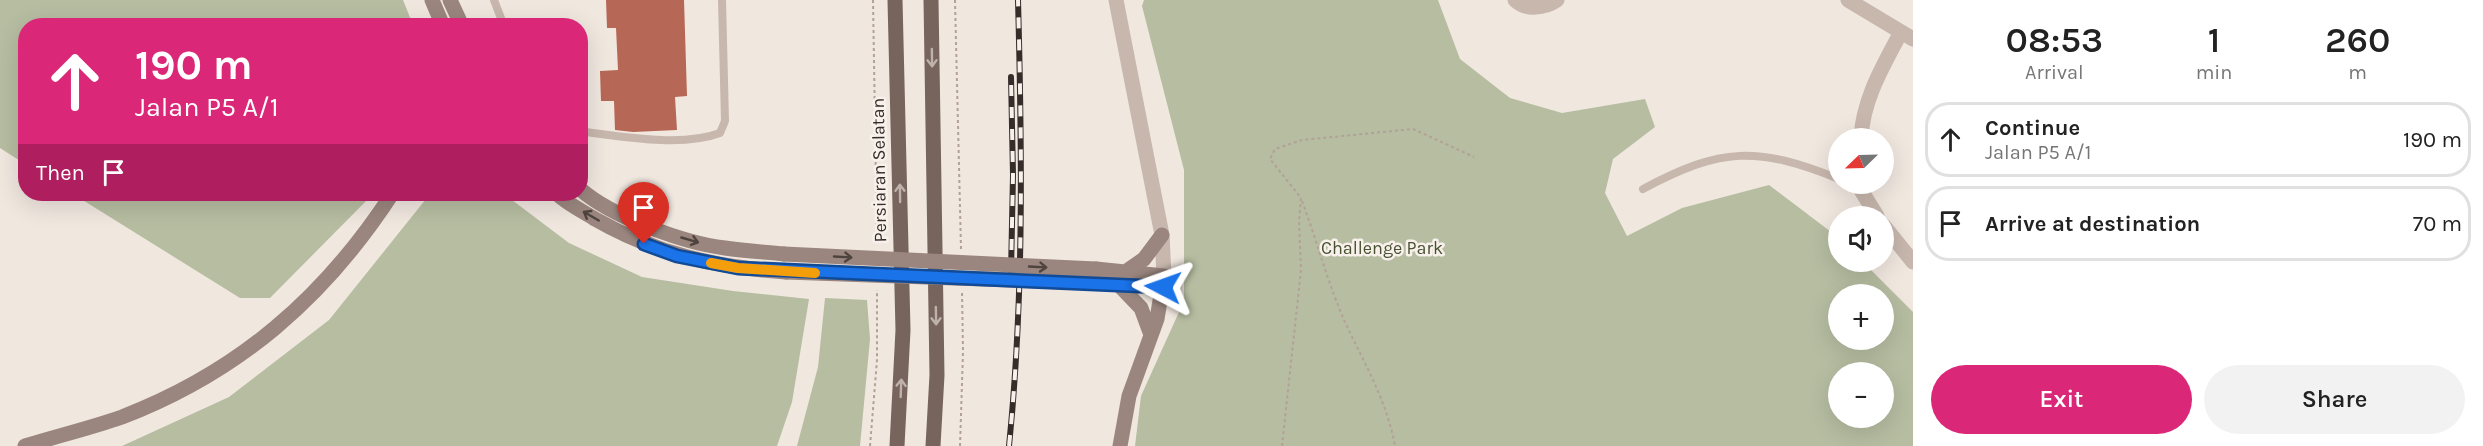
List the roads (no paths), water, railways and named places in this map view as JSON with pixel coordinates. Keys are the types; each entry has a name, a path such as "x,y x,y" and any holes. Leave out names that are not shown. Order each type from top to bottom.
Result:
{"main road":[{"name":"Persiaran Selatan","path":"895,0 903,330 897,446"},
{"path":"931,0 937,375 933,446"}],"street":[{"path":"432,0 440,18"},
{"path":"450,0 458,18"},
{"path":"1116,0 1162,235 1163,282 1159,310 1129,396 1120,446"},
{"path":"1515,0 1519,4 1536,8 1552,4 1557,0"},
{"path":"1848,0 1907,36 1874,84 1862,118 1862,128"},
{"path":"588,194 623,216 662,231 723,248 1163,282"},
{"path":"25,446 120,417 167,398 228,363 284,323 334,273 387,201"},
{"path":"564,201 644,244 677,256 738,268 786,272 1094,276"},
{"path":"1121,278 1144,259 1162,235"},
{"path":"1894,238 1913,262"},
{"path":"1121,278 1141,308 1151,335"}],"lane":[{"path":"494,0 501,18"},
{"path":"588,132 651,140 709,138 720,134 725,121 722,0"},
{"path":"1643,189 1709,159 1745,154 1781,159 1828,175"}],"railway":[{"path":"1009,446 1017,335 1021,223 1018,0"},
{"path":"1011,77 1013,175 1011,272"}],"park label":[{"name":"Challenge Park","path":"1382,248"}]}
